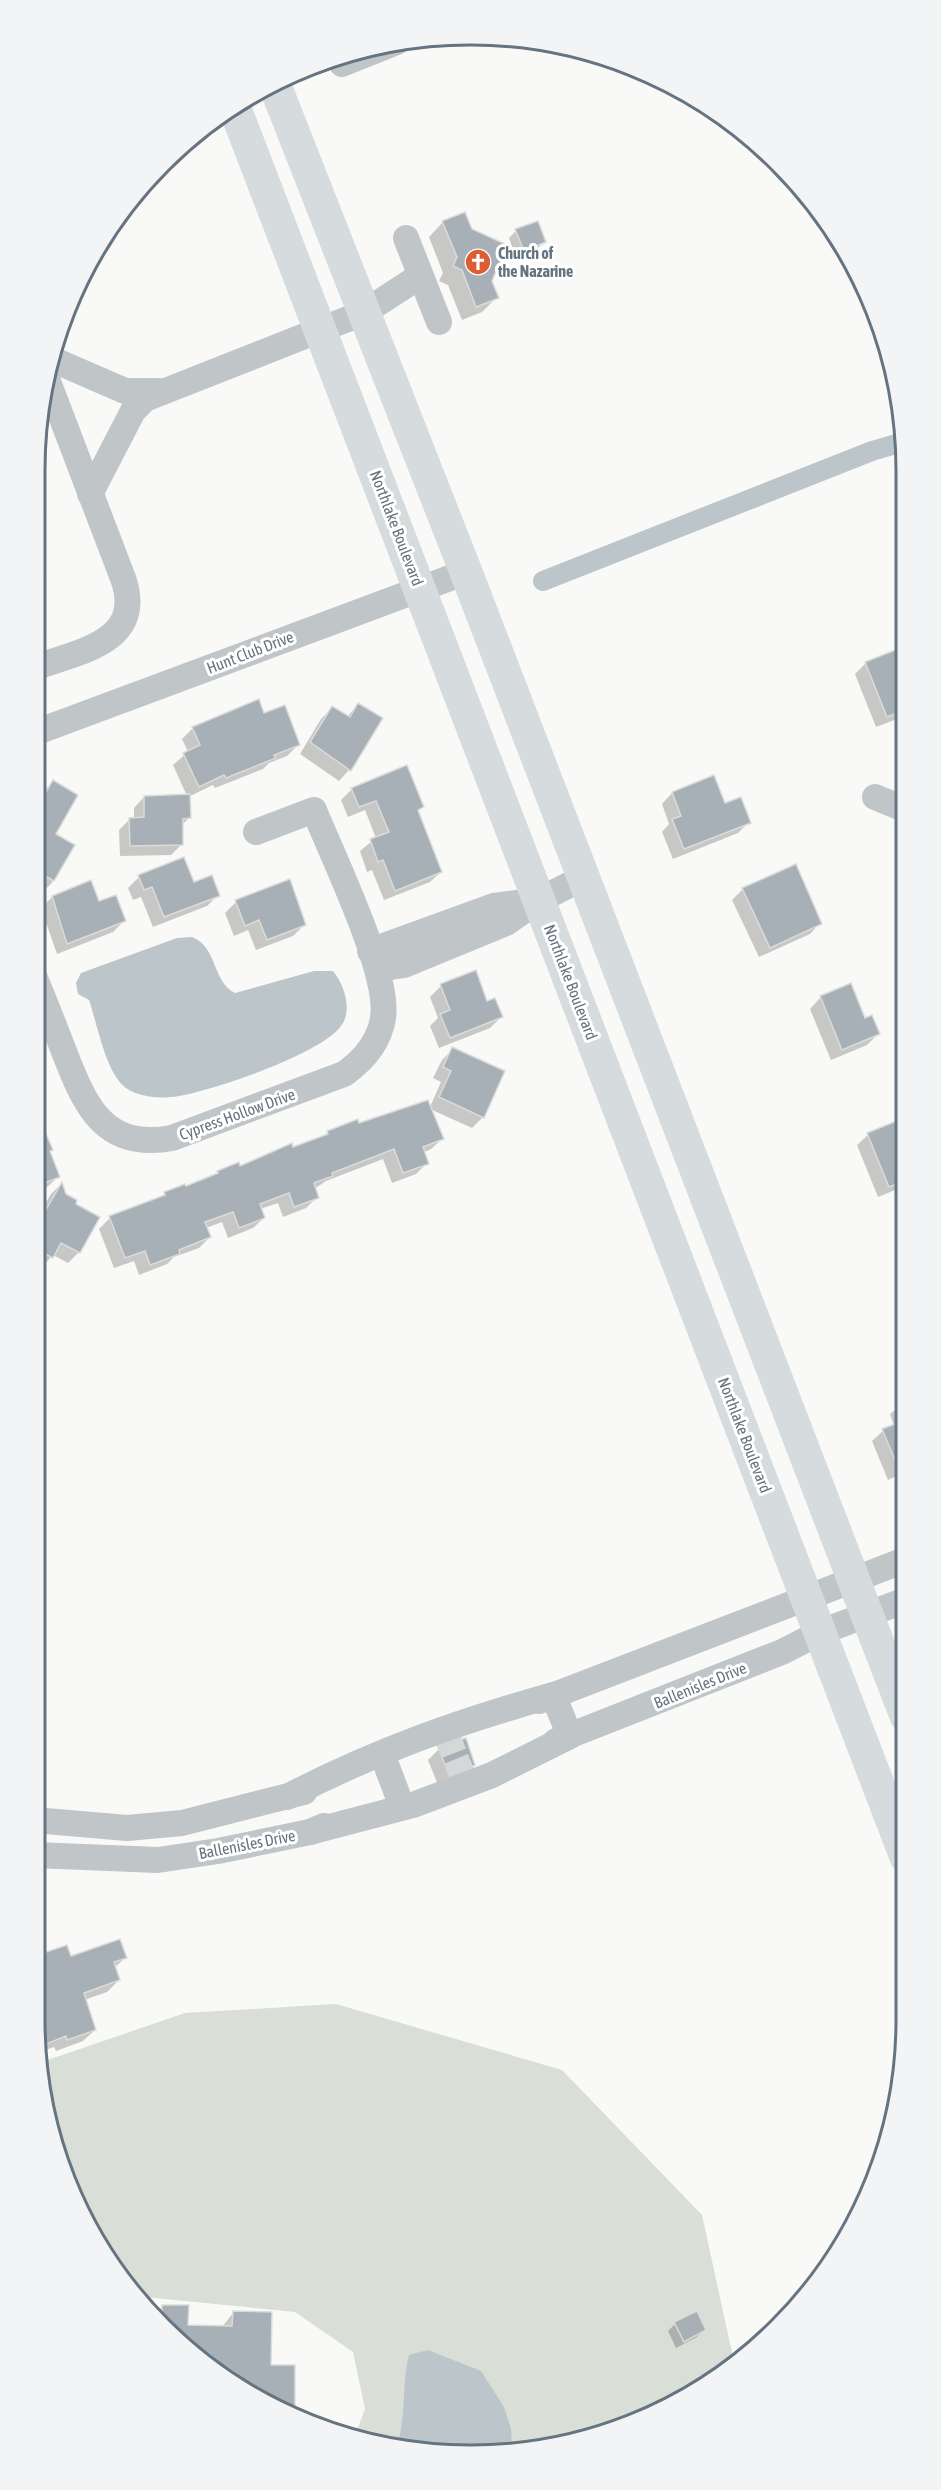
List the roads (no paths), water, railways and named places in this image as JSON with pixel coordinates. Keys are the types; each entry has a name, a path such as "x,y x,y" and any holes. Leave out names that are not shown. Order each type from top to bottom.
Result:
{"main road":[{"path":"277,92 466,572 896,1690"},
{"name":"Northlake Boulevard","path":"237,115 896,1831"}],"street":[{"path":"405,238 439,322"},
{"path":"90,494 133,411 145,399 363,313 420,276"},
{"path":"59,362 125,391 163,391"},
{"path":"45,664 106,640 120,628 126,619 128,610 127,591 52,394"},
{"name":"Hunt Club Drive","path":"45,729 466,572"},
{"path":"875,797 896,806"},
{"name":"Cypress Hollow Drive","path":"45,1004 79,1090 93,1114 114,1131 127,1137 158,1141 172,1138 321,1084 356,1066 373,1045 382,1019 382,992 374,960 314,810 256,832"},
{"path":"374,960 404,965 496,927 539,900 583,878"},
{"path":"465,1735 553,1695 808,1599 852,1578 896,1563"},
{"name":"Ballenisles Drive","path":"475,1765 570,1736 782,1652 821,1632 896,1604"},
{"path":"310,1832 413,1805 492,1775 570,1736 553,1695"},
{"path":"287,1797 339,1770 439,1729 553,1695"},
{"name":"Ballenisles Drive","path":"45,1821 126,1828 182,1823 287,1797 387,1767 437,1746"},
{"path":"387,1767 398,1796"},
{"name":"Ballenisles Drive","path":"45,1855 158,1860 218,1851 310,1832 449,1776"}],"waterway":[{"path":"543,581 872,451 895,444"}],"tunnel":[{"path":"437,1746 465,1735"},
{"path":"449,1776 475,1765"}],"place":[{"name":"Church of the Nazarine","path":"478,262"}]}
